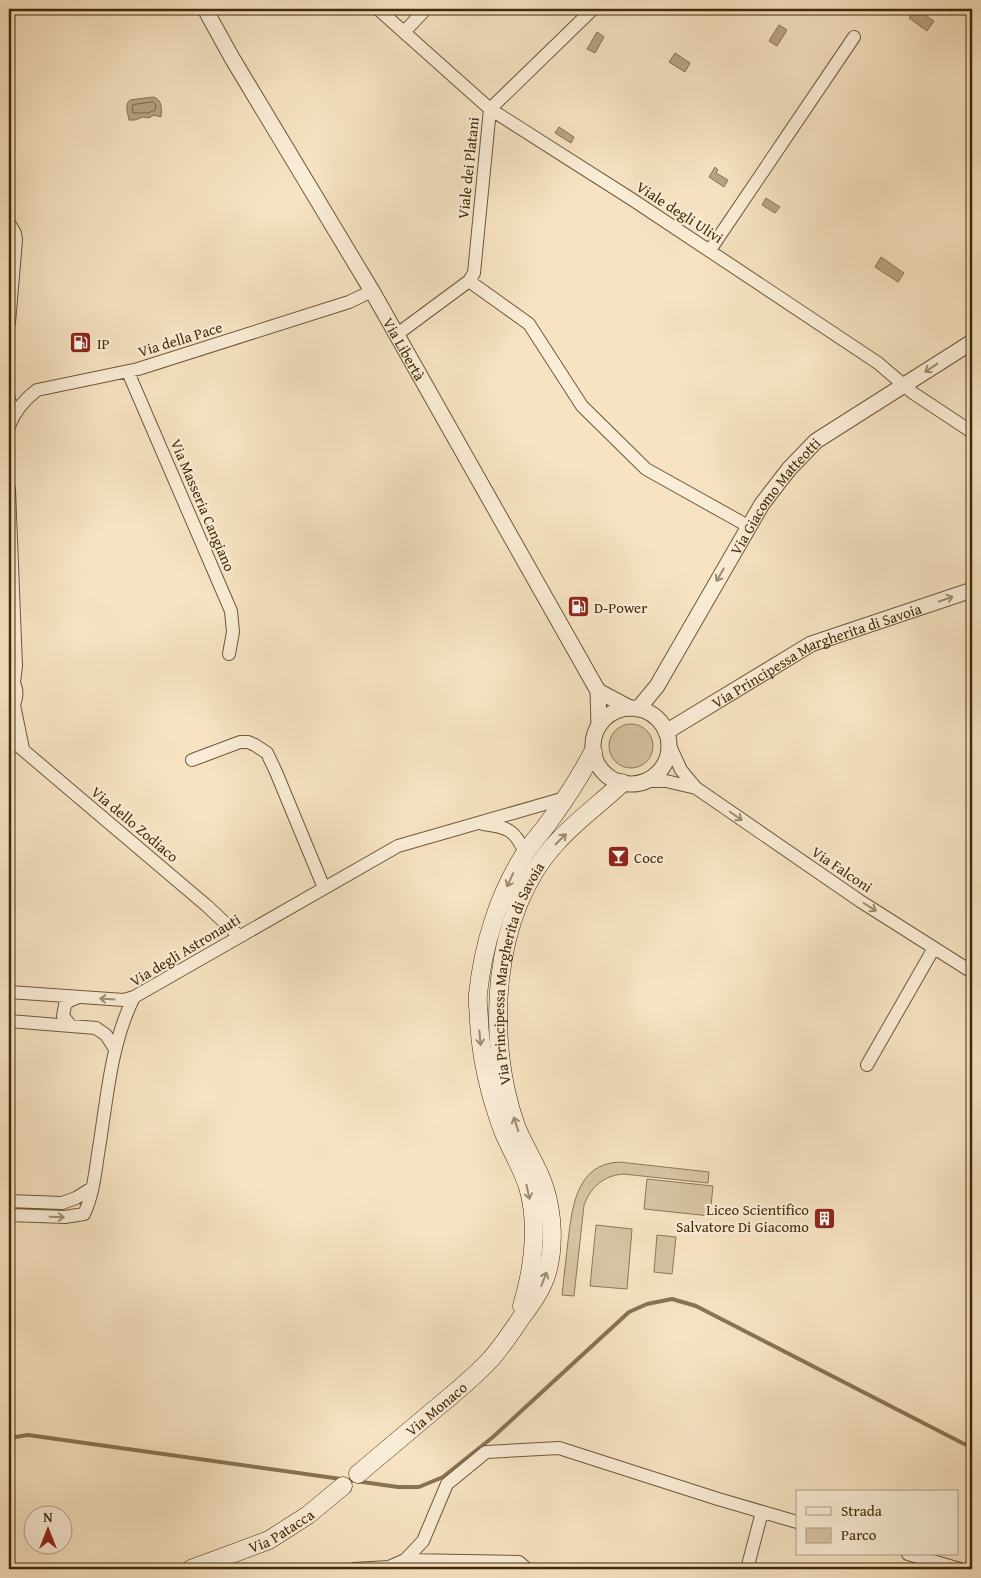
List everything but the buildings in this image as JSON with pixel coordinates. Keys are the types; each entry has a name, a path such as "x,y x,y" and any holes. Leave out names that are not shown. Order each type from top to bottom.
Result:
{"main road":[{"name":"Via Principessa Margherita di Savoia","path":"510,1335 530,1280 533,1219 528,1187 503,1130 486,1074 480,1040 478,996 484,952 505,892 525,852 551,820 579,778 593,752"},
{"name":"Via Principessa Margherita di Savoia","path":"510,1335 535,1298 546,1276 551,1249 550,1218 544,1186 516,1126 504,1082 501,1063 498,996 502,957 517,905 535,872 557,842 622,784"},
{"name":"Via Monaco","path":"358,1474 490,1361 510,1335"},
{"name":"Via Patacca","path":"191,1569 269,1540 308,1515 343,1486"}],"street":[{"name":"Via Libertà","path":"205,9 232,58 372,292 598,691 599,725"},
{"name":"Viale degli Ulivi","path":"378,9 490,109 710,250 878,363 904,386 972,432"},
{"path":"404,32 426,9"},
{"name":"Viale dei Platani","path":"469,281 474,273 490,109 593,9"},
{"path":"710,250 854,37"},
{"path":"9,222 15,233 16,240 9,323"},
{"path":"396,335 469,281 529,324 582,406 646,469 748,526"},
{"name":"Via della Pace","path":"11,421 24,400 37,390 128,372 340,305 372,292"},
{"name":"Via Giacomo Matteotti","path":"634,708 657,686 748,526 789,469 816,441 972,342"},
{"name":"Via Masseria Cangiano","path":"128,372 231,612 233,632 229,654"},
{"path":"9,399 11,421"},
{"path":"9,489 14,596 11,636 16,666 11,679 17,689 17,697 11,708 23,749"},
{"name":"Via Principessa Margherita di Savoia","path":"668,739 811,644 972,590"},
{"path":"598,691 634,708 651,713 659,720 668,739 668,756 664,767 655,776 647,781 622,784 602,771 595,760 593,742 599,725 606,717 619,710 634,708"},
{"name":"Via dello Zodiaco","path":"9,738 207,906 239,936"},
{"name":"Via Falconi","path":"668,739 681,770 696,788 860,901 972,972"},
{"path":"192,760 240,742 256,745 266,753 276,772 324,888"},
{"name":"Via Falconi","path":"647,781 666,781 696,788"},
{"name":"Via degli Astronauti","path":"9,1215 65,1218 84,1214 92,1188 115,1049 125,1015 134,997 398,846 565,798"},
{"name":"Via degli Astronauti","path":"478,824 496,826 511,831 518,838 525,852"},
{"path":"867,1065 934,948"},
{"path":"9,992 124,1000 134,997"},
{"path":"70,1025 63,1016 65,1005 79,997"},
{"path":"9,1021 96,1028 106,1035 115,1049"},
{"path":"9,1201 62,1203 76,1198 92,1188"},
{"path":"354,1569 390,1567 405,1560 423,1541 447,1484 486,1452 559,1448 718,1500 796,1522"},
{"name":"Via Patacca","path":"343,1486 358,1474"},
{"path":"747,1569 762,1512"},
{"path":"915,1556 960,1569"},
{"path":"405,1560 519,1562 527,1569"}],"green space":[{"path":"631,724 643,728 649,734 653,746 649,758 643,764 631,768 619,764 613,758 609,746 613,734 619,728"},
{"path":"619,1162 709,1172 708,1183 623,1174 604,1180 590,1193 584,1205 574,1296 562,1295 572,1215 579,1190 585,1179 593,1171 605,1165"},
{"path":"647,1179 713,1186 710,1216 644,1209"},
{"path":"596,1225 632,1229 627,1289 590,1286"},
{"path":"657,1235 676,1237 672,1274 654,1272"}],"water":[{"path":"916,9 934,21 927,31 909,18"},
{"path":"779,25 787,30 777,46 769,41"},
{"path":"597,32 604,37 595,53 587,49"},
{"path":"675,53 690,63 685,72 669,62"},
{"path":"153,97 160,102 161,117 154,115 149,118 143,117 129,120 127,107 130,100"},
{"path":"559,127 574,137 571,143 555,133"},
{"path":"715,167 718,170 716,173 728,180 724,187 709,177"},
{"path":"766,198 780,207 775,213 762,205"},
{"path":"881,257 904,273 898,282 875,267"}],"waterway":[{"path":"9,1438 28,1435 398,1487 419,1487 443,1477 493,1437 629,1312 647,1304 672,1299 696,1306 972,1448"}],"place":[{"name":"IP","path":"81,343"},
{"name":"D-Power","path":"578,607"},
{"name":"Coce","path":"618,857"},
{"name":"Liceo Scientifico Salvatore Di Giacomo","path":"825,1218"}]}
